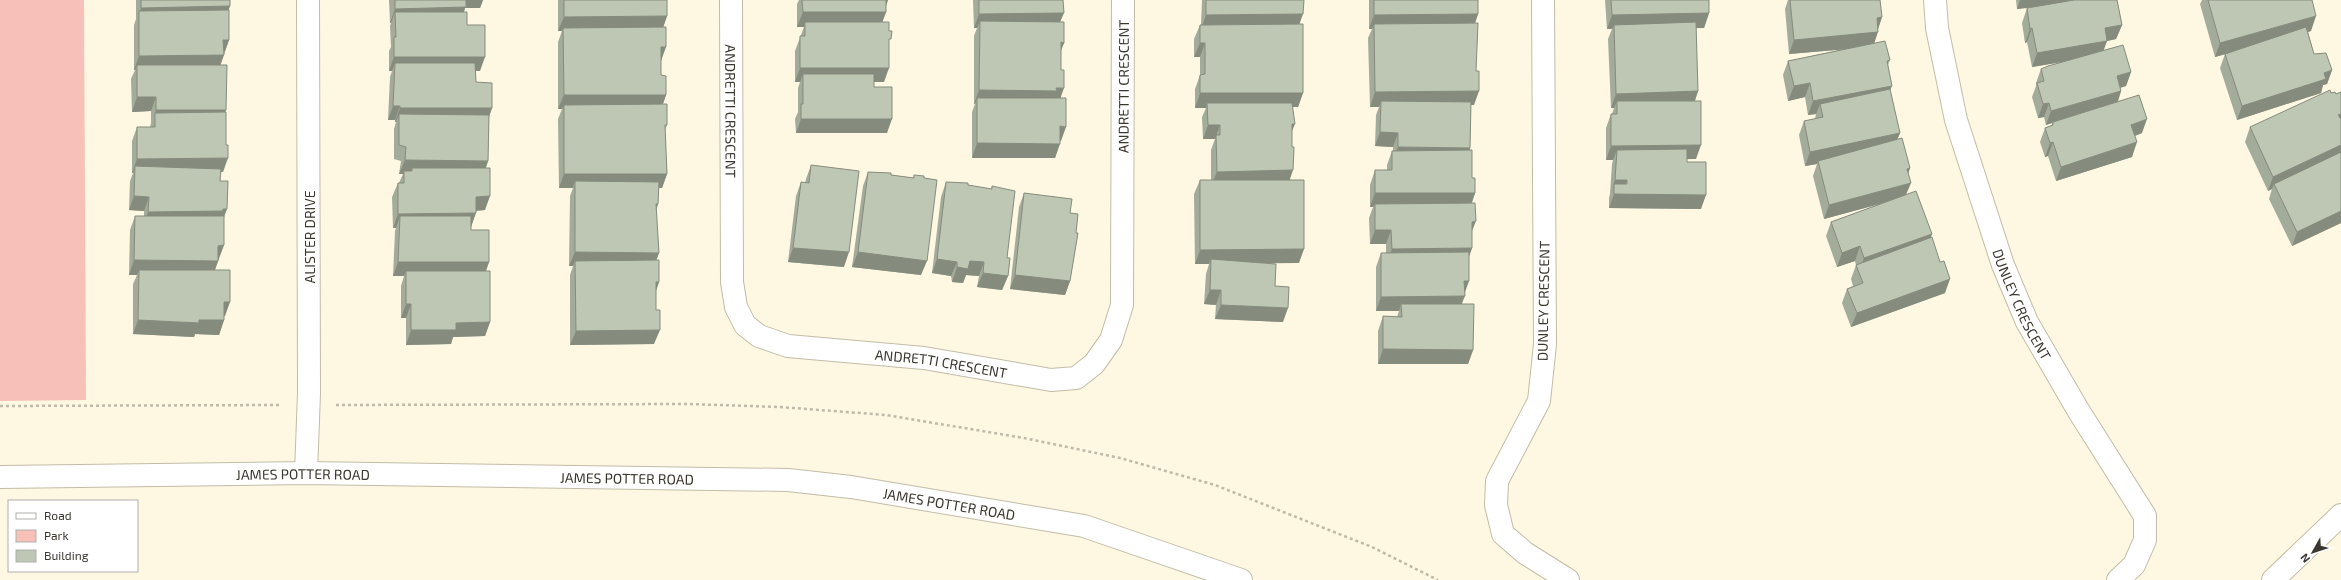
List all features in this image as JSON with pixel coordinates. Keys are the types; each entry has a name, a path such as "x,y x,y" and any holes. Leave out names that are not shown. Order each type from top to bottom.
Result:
{"street":[{"name":"ALISTER DRIVE","path":"306,473 309,393 308,0"},
{"name":"ANDRETTI CRESCENT","path":"731,0 732,282 736,308 745,325 759,336 788,346 924,358 1050,380 1076,378 1094,364 1111,340 1122,305 1123,0"},
{"name":"DUNLEY CRESCENT","path":"1544,0 1545,344 1539,402 1497,481 1496,505 1503,534 1525,553 1568,580"},
{"name":"DUNLEY CRESCENT","path":"1935,0 1937,28 1956,120 2003,265 2027,322 2078,410 2145,516 2145,540 2134,565 2118,580"},
{"name":"JAMES POTTER ROAD","path":"0,477 306,473 788,480 851,487 1084,526 1242,580"},
{"path":"2273,580 2341,515"}],"path":[{"path":"0,406 250,404"},
{"path":"366,406 690,404 780,407 886,415 1024,438 1120,458 1215,485 1372,547 1438,580"}],"green space":[{"path":"0,0 84,0 86,400 0,401"}],"building":[{"path":"141,0 230,0 230,6 141,8"},
{"path":"395,0 466,0 466,7 395,9"},
{"path":"564,0 667,0 667,16 564,17"},
{"path":"802,0 886,0 886,12 803,12"},
{"path":"979,0 1063,0 1064,13 979,14"},
{"path":"1206,0 1304,0 1303,14 1206,15"},
{"path":"1374,0 1478,0 1478,14 1374,15"},
{"path":"1611,0 1709,0 1709,13 1612,15"},
{"path":"1790,0 1880,0 1882,17 1877,18 1878,32 1794,40"},
{"path":"2074,0 2117,0 2122,25 2105,28 2107,41 2037,53 2032,28 2030,29 2027,8"},
{"path":"2208,0 2312,0 2316,16 2220,43"},
{"path":"229,10 229,40 223,40 224,55 139,56 139,11"},
{"path":"395,12 467,12 467,25 485,25 485,57 394,57 394,37 396,37"},
{"path":"980,21 1064,22 1064,43 1061,42 1061,70 1064,70 1064,88 1056,88 1057,91 979,90"},
{"path":"805,22 889,22 889,31 892,31 891,39 889,39 889,68 800,68 800,36 805,36"},
{"path":"1696,22 1698,91 1616,94 1614,25"},
{"path":"1478,23 1476,71 1479,71 1479,91 1375,92 1374,24"},
{"path":"1303,24 1303,93 1200,93 1200,75 1205,74 1205,43 1200,43 1200,25"},
{"path":"666,27 666,47 661,47 661,75 666,76 666,95 564,95 563,28"},
{"path":"2306,27 2314,54 2326,53 2332,70 2324,73 2326,79 2242,106 2225,54"},
{"path":"1885,41 1890,60 1887,61 1892,86 1813,101 1810,83 1794,86 1788,61"},
{"path":"2123,45 2131,72 2117,76 2121,91 2051,111 2049,103 2043,104 2037,83 2044,81 2041,69"},
{"path":"395,63 475,63 476,82 492,83 492,108 400,108 400,106 393,106"},
{"path":"137,65 227,65 226,110 156,110 156,97 137,97"},
{"path":"803,74 874,74 874,87 892,87 892,119 801,119 801,104 803,104"},
{"path":"1890,89 1900,133 1810,152 1804,121 1823,117 1820,104"},
{"path":"2330,90 2331,93 2335,92 2336,94 2341,92 2341,114 2338,115 2341,118 2341,145 2273,177 2250,127"},
{"path":"2139,95 2147,119 2131,125 2137,142 2061,167 2053,142 2050,143 2045,128 2053,125 2053,122"},
{"path":"977,98 1066,98 1066,127 1060,126 1060,144 977,143"},
{"path":"1381,101 1471,102 1470,148 1398,147 1398,133 1380,132"},
{"path":"1617,101 1701,101 1701,145 1611,146 1611,114 1617,114"},
{"path":"1207,103 1292,103 1295,124 1292,124 1292,147 1294,147 1293,170 1217,172 1216,135 1220,135 1220,125 1208,125"},
{"path":"667,104 667,125 665,125 667,174 564,174 564,105"},
{"path":"226,112 226,145 228,145 228,158 137,159 137,127 155,127 155,113"},
{"path":"399,114 489,115 488,161 405,160 406,147 399,145"},
{"path":"1902,138 1910,168 1907,169 1911,183 1829,205 1818,161"},
{"path":"1687,149 1687,162 1706,162 1706,195 1614,194 1614,184 1627,184 1627,180 1615,180 1617,150"},
{"path":"1472,150 1472,178 1475,178 1475,193 1375,193 1375,170 1392,170 1392,151"},
{"path":"2341,152 2341,211 2297,232 2274,184"},
{"path":"811,165 859,171 849,252 793,248 801,182 809,183"},
{"path":"135,166 221,169 220,181 228,181 227,209 223,209 223,211 148,212 149,197 134,196"},
{"path":"412,168 490,168 490,196 476,197 476,213 398,214 398,183 404,183 404,171 412,171"},
{"path":"868,172 891,173 891,175 914,178 914,175 924,176 924,178 937,180 927,261 858,252"},
{"path":"1200,180 1304,180 1304,249 1200,250"},
{"path":"575,181 659,182 658,204 656,204 659,253 575,252"},
{"path":"946,182 968,183 968,185 992,189 992,186 1015,191 1007,258 1010,258 1008,276 983,273 984,262 970,261 968,269 957,267 957,262 937,259"},
{"path":"1916,191 1932,234 1864,258 1860,246 1842,253 1831,222"},
{"path":"1024,193 1072,199 1070,213 1078,214 1076,233 1078,233 1070,281 1015,275"},
{"path":"1475,203 1476,221 1472,222 1472,248 1392,249 1391,230 1375,230 1375,204"},
{"path":"135,216 224,216 224,245 218,246 218,261 134,260"},
{"path":"400,216 471,216 471,230 489,230 489,262 398,262"},
{"path":"1932,237 1940,262 1944,261 1950,279 1857,313 1847,289 1863,283 1856,265"},
{"path":"1469,252 1469,281 1464,281 1465,296 1381,297 1381,253"},
{"path":"1211,259 1276,264 1275,286 1289,287 1288,308 1221,305 1221,290 1210,290"},
{"path":"659,260 659,282 656,282 656,310 660,310 660,330 576,331 575,261"},
{"path":"139,270 230,270 230,302 224,302 224,320 199,320 199,323 138,320"},
{"path":"406,271 490,271 490,322 456,323 456,330 411,330 411,304 406,304"},
{"path":"1401,304 1474,304 1473,350 1383,349 1383,316 1402,317"}]}
